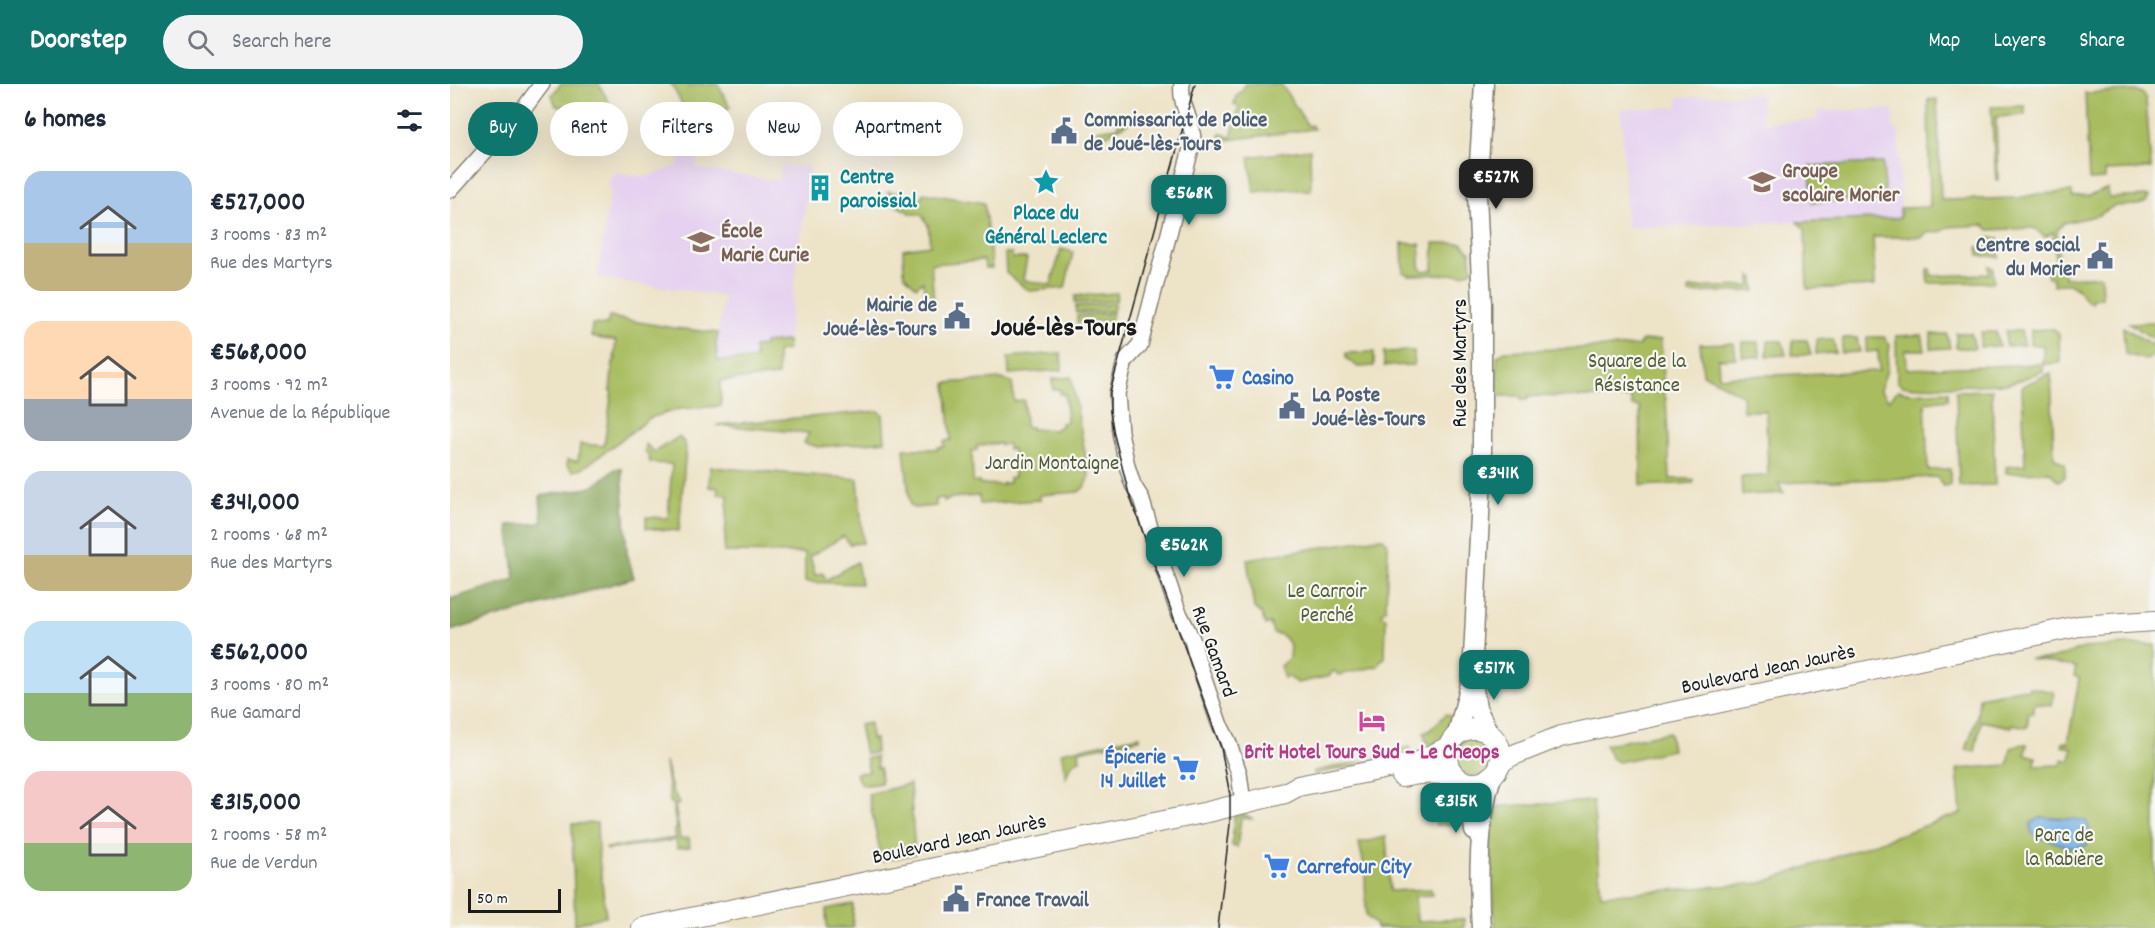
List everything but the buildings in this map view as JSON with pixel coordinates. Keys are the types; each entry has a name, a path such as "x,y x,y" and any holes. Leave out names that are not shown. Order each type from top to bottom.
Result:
{"main road":[{"name":"Rue des Martyrs","path":"1484,84 1477,194 1482,304 1482,477 1472,677 1477,708 1492,735"},
{"name":"Boulevard Jean Jaurès","path":"1496,770 1511,756 1561,736 2079,626 2155,621"},
{"name":"Boulevard Jean Jaurès","path":"1985,647 2118,631 2155,631"},
{"name":"Rue des Martyrs","path":"1453,740 1472,677"},
{"path":"1480,880 1471,806 1458,778 1449,770 1447,763 1453,740 1472,728 1481,729 1492,735 1501,748 1484,805 1480,880 1481,928"},
{"name":"Boulevard Jean Jaurès","path":"1492,735 1561,736"},
{"name":"Boulevard Jean Jaurès","path":"642,928 1208,812 1285,793 1298,786 1418,762 1453,740"},
{"path":"1458,778 1477,783 1496,770"},
{"name":"Boulevard Jean Jaurès","path":"1285,793 1299,798 1420,773 1441,773 1458,778"}],"street":[{"path":"450,190 525,107 542,84"},
{"name":"Rue Gamard","path":"1182,84 1181,94 1191,122 1193,141 1140,345 1125,361 1118,389 1117,411 1133,485 1141,498 1147,523 1178,611 1192,639 1219,723 1228,741 1239,773 1243,803"}],"shaded area":[{"name":"Groupe scolaire Morier","path":"1761,94 1762,122 1817,120 1817,111 1893,109 1893,129 1898,130 1901,218 1627,228 1621,109 1678,107 1678,97"},
{"name":"École Marie Curie","path":"681,156 698,156 696,168 779,181 782,164 810,168 787,341 765,343 755,359 718,361 716,345 724,296 597,278 611,188 606,187 614,172 646,177 676,166 680,162"}],"green space":[{"path":"561,84 599,84 609,102 555,102 552,95"},
{"path":"671,84 687,84 689,87 695,84 718,84 727,102 681,102"},
{"path":"1244,84 1281,84 1308,126 1311,125 1314,129 1219,141 1221,133 1231,138 1239,107 1234,104"},
{"path":"2135,91 2142,93 2146,99 2151,169 2105,171 2105,179 2089,180 2085,93"},
{"path":"1937,99 1941,200 2018,198 2072,192 2072,197 2089,196 2108,188 2109,198 2149,196 2146,202 2138,205 2114,206 2099,215 2064,223 2057,230 2059,264 2064,266 2064,278 2101,276 2102,298 2092,299 2092,303 2085,299 2073,285 2053,285 2053,278 2048,278 2047,273 2056,267 2053,232 2045,237 2034,228 1989,230 1984,225 1948,227 1943,231 1927,233 1922,237 1873,237 1875,286 1807,289 1805,229 1797,222 1900,218 1900,208 1930,207 1928,100"},
{"path":"2025,106 2025,115 1996,117 1998,180 1996,180 1991,107"},
{"path":"1117,117 1126,117 1129,122 1096,142 1096,130 1118,127"},
{"path":"1310,149 1311,190 1285,189 1254,192 1249,157"},
{"path":"1883,163 1885,199 1812,202 1810,166"},
{"path":"888,191 922,197 923,193 984,203 992,268 985,268 984,260 931,264 934,303 929,303 925,299 923,281 916,287 904,275 903,249 930,245 928,225 921,214 912,214 888,201"},
{"path":"1987,238 1999,238 1999,258 1979,256 1978,247 1987,244"},
{"path":"1402,243 1420,244 1422,271 1433,270 1434,243 1462,243 1470,251 1472,270 1463,274 1409,275 1403,272"},
{"path":"1061,249 1073,252 1065,288 1029,291 1006,273 1005,253 1012,253 1012,258 1027,258 1023,280 1051,285"},
{"path":"1989,266 1993,268 1994,282 1928,283 1928,269 1931,269 1932,276 1989,274"},
{"path":"1751,276 1754,278 1755,291 1689,293 1689,288 1751,286"},
{"path":"1117,293 1116,301 1075,303 1075,296"},
{"path":"1115,304 1113,311 1076,313 1076,306"},
{"path":"1113,313 1110,320 1077,323 1077,316"},
{"path":"609,317 718,333 716,345 718,361 755,359 754,347 764,346 764,343 787,341 788,350 777,352 778,376 720,381 721,406 679,409 650,418 582,469 573,471 567,465 567,460 578,461 580,444 604,446 612,391 610,391 613,362 616,358 614,357 616,341 591,337 592,324 607,325"},
{"path":"2155,322 2155,340 2129,323"},
{"path":"2123,327 2155,347 2155,354 2146,360 2125,354"},
{"path":"2054,329 2059,334 2060,363 2043,364 2043,345 2030,345 2031,330"},
{"path":"2006,331 2021,331 2025,345 2006,346"},
{"path":"1981,332 1996,332 1999,346 1980,347"},
{"path":"1956,333 1971,333 1975,348 1956,348"},
{"path":"1931,334 1947,334 1950,348 1931,349"},
{"path":"1922,335 1925,350 1906,350 1907,369 2043,364 2043,371 2006,384 1902,386 1897,381 1896,336"},
{"path":"1867,337 1884,337 1890,345 1887,370 1880,390 1889,400 1898,390 1910,393 1948,391 1948,399 1925,402 1928,470 1950,469 1950,485 1943,486 1937,477 1778,483 1784,493 1742,495 1741,477 1768,476 1766,411 1743,411 1742,395 1703,374 1700,344 1734,343 1736,358 1718,359 1719,377 1879,371 1878,351 1866,352"},
{"path":"1843,338 1857,338 1860,352 1841,353"},
{"path":"1817,339 1833,339 1836,353 1816,354"},
{"name":"Square de la Résistance","path":"1661,340 1670,479 1693,479 1693,483 1641,486 1640,407 1632,406 1631,398 1528,396 1527,400 1521,400 1521,396 1496,396 1497,356 1505,351 1638,346 1642,341"},
{"path":"1793,340 1807,340 1811,355 1792,355"},
{"path":"1768,341 1782,341 1786,355 1767,356"},
{"path":"1743,342 1758,342 1761,357 1742,357"},
{"path":"1414,351 1414,365 1384,366 1384,352"},
{"path":"1374,352 1374,366 1358,367 1346,358 1346,353"},
{"path":"1061,353 1062,370 1009,374 1008,357"},
{"path":"2051,373 2054,458 2065,464 2065,477 2058,481 2050,472 2006,473 2006,467 2025,465 2022,386"},
{"name":"Jardin Montaigne","path":"1071,377 1089,474 1083,489 1078,492 1040,495 1040,500 980,504 979,496 950,498 944,501 944,498 936,499 936,506 914,508 910,505 904,449 938,449 938,447 944,447 944,441 951,440 946,383 1001,379 1012,382 1014,401 1024,400 1025,427 1055,430 1061,427 1061,423 1067,422 1065,394 1060,394 1060,389 1053,390 1052,379","holes":["1000,443 1000,445 1008,444 1008,449 1013,449 1014,477 1009,478 1009,483 1003,483 1003,485 973,482 972,451 977,450 977,446"]},
{"path":"1992,390 1995,485 1959,486 1956,391"},
{"path":"879,411 883,415 885,441 818,447 804,443 809,433 716,425"},
{"path":"679,437 686,447 679,531 646,528 646,517 668,518 672,464 650,463 649,456 645,452 646,444 654,452"},
{"path":"710,467 858,479 863,543 849,544 844,536 810,556 815,575 823,573 826,580 857,562 861,584 805,582 805,553 724,552 728,495 718,494 718,488 709,487"},
{"path":"615,469 622,469 627,553 634,578 450,631 450,599 515,579 508,525 542,523 540,496 592,487"},
{"name":"Le Carroir Perché","path":"1383,538 1388,543 1386,609 1381,614 1386,618 1385,658 1378,666 1339,675 1334,671 1330,676 1297,683 1289,676 1284,678 1280,666 1289,658 1290,645 1282,635 1273,633 1270,623 1265,625 1262,615 1254,608 1247,559"},
{"name":"Parc de la Rabière","path":"2155,645 2155,928 1495,928 1489,807 1593,801 1601,895 1762,883 1961,813 1957,769 2008,765 2011,748 2023,744 2027,744 2025,755 2036,757 2035,766 2061,765 2062,759 2070,761 2072,748 2062,746 2063,742 2068,743 2079,678 2074,676 2076,667 2029,659 2051,659 2084,648"},
{"path":"2029,687 2054,692 2052,706 2035,703 2033,713 2029,713 2027,727 2011,724 2011,727 1981,721 1975,752 1966,750 1977,717 1979,697 2021,689 2028,690"},
{"path":"1446,714 1455,717 1451,726 1438,741 1430,746 1429,742 1426,743 1424,732 1429,731"},
{"path":"870,723 871,739 875,739 876,753 865,754 859,725"},
{"path":"1669,732 1672,750 1619,762 1612,759 1605,745"},
{"path":"1474,734 1489,740 1495,755 1489,770 1474,776 1459,770 1453,755 1459,740"},
{"path":"1140,736 1140,739 1079,751 1080,760 1071,766 1066,777 1061,752"},
{"path":"1410,747 1411,755 1314,774 1314,771 1395,755 1397,749"},
{"path":"876,757 877,768 880,768 881,783 862,784 856,773 869,772 866,758"},
{"path":"665,762 672,790 680,804 675,805 680,839 689,838 690,847 677,848 676,840 607,850 606,848 676,838 674,830 677,829 672,802 670,802"},
{"path":"1428,782 1437,783 1450,790 1460,809 1462,824 1436,825 1434,810 1431,810"},
{"path":"910,784 915,854 882,861 868,794"},
{"path":"1243,814 1253,819 1241,818 1237,847 1232,846 1234,816"},
{"path":"597,823 606,916 575,924 572,824"},
{"path":"1386,837 1390,891 1431,889 1432,895 1415,896 1417,921 1464,919 1464,928 1376,928 1366,916 1365,870 1359,843"},
{"path":"853,904 853,928 827,928 826,909"}],"water":[{"path":"2042,817 2085,820 2090,832 2087,845 2073,848 2035,836 2031,832 2031,823"}],"tram line":[{"path":"1195,84 1110,392 1110,411 1129,494 1221,748 1230,795 1230,824 1218,928"}],"place":[{"name":"Commissariat de Police de Joué-lès-Tours","path":"1064,131"},
{"name":"Place du Général Leclerc","path":"1046,182"},
{"name":"Groupe scolaire Morier","path":"1762,182"},
{"name":"Centre paroissial","path":"820,188"},
{"name":"École Marie Curie","path":"701,242"},
{"name":"Centre social du Morier","path":"2100,256"},
{"name":"Mairie de Joué-lès-Tours","path":"957,316"},
{"name":"Casino","path":"1222,377"},
{"name":"La Poste Joué-lès-Tours","path":"1292,406"},
{"name":"Brit Hotel Tours Sud – Le Cheops","path":"1372,721"},
{"name":"Épicerie 14 Juillet","path":"1186,768"},
{"name":"Carrefour City","path":"1277,866"},
{"name":"France Travail","path":"956,899"}],"district":[{"name":"Joué-lès-Tours","path":"1064,326"}]}
